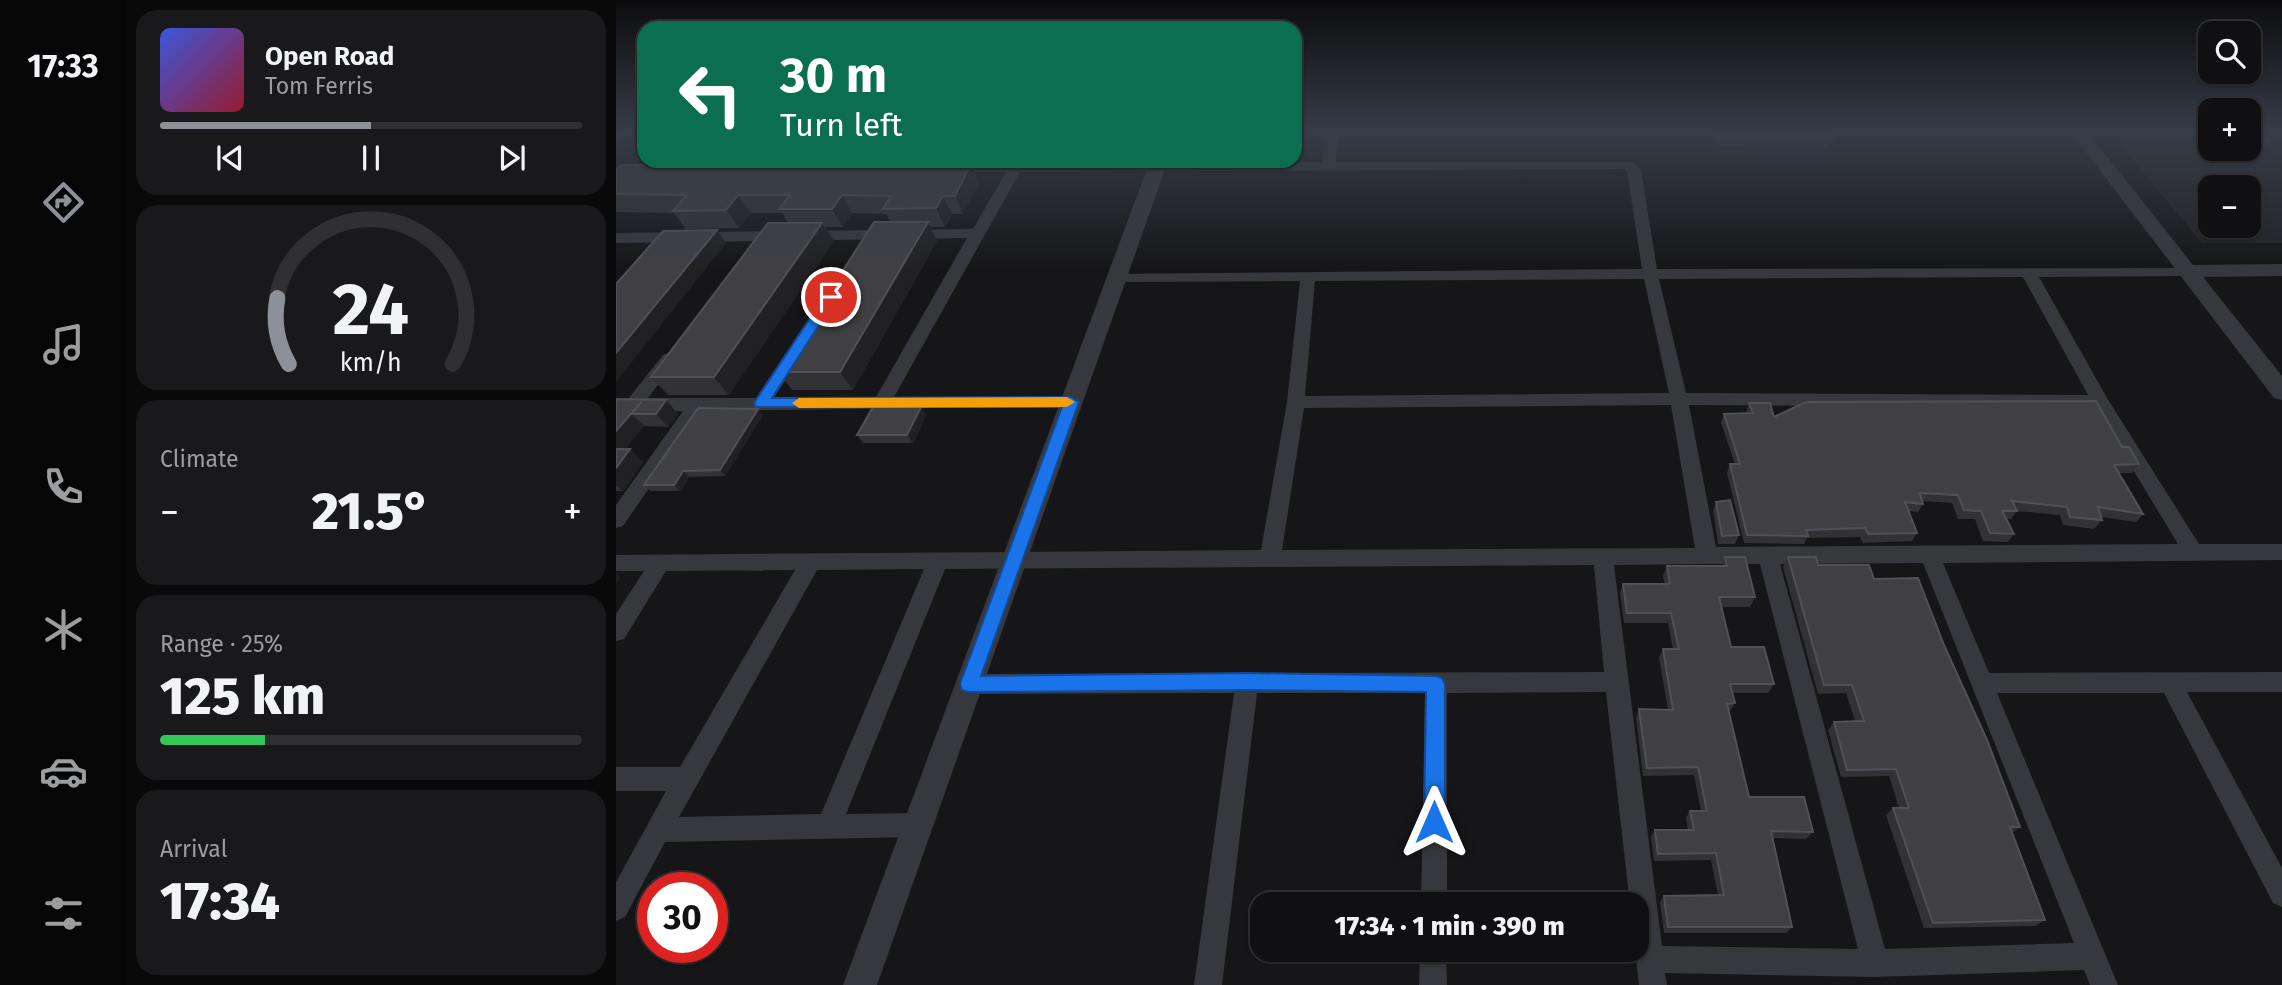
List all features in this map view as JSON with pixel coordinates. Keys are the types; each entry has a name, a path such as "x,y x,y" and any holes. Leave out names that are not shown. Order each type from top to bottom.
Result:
{"street":[{"path":"616,189 633,176"},
{"path":"882,402 1010,176"},
{"path":"860,985 1153,176"},
{"path":"1635,176 1650,273 1679,399 1707,556"},
{"path":"2113,176 2282,392"},
{"path":"616,238 767,234 868,239 977,234"},
{"path":"750,256 767,234"},
{"path":"648,255 664,237"},
{"path":"1116,278 2282,270"},
{"path":"2029,273 2100,401 2194,553"},
{"path":"1270,559 1296,402 1308,276"},
{"path":"761,404 806,335"},
{"path":"624,405 683,341"},
{"path":"1296,402 1679,399 2100,401"},
{"path":"624,405 1071,402"},
{"path":"616,520 698,403"},
{"path":"616,563 2282,552"},
{"path":"1930,555 2104,985"},
{"path":"1768,556 1875,963"},
{"path":"1604,557 1616,682 1651,972 2092,956"},
{"path":"828,828 938,561"},
{"path":"620,894 660,830 686,779 811,562"},
{"path":"616,632 660,563"},
{"path":"1208,985 1247,682"},
{"path":"969,684 1616,682"},
{"path":"1982,683 2282,682"},
{"path":"1434,892 1436,684"},
{"path":"2171,684 2282,894"},
{"path":"616,779 686,779"},
{"path":"660,830 918,825"},
{"path":"1433,962 1433,985"}],"shaded area":[{"path":"2146,176 2198,176 2198,238 2261,238 2261,176 2282,176 2282,243 2202,243"}],"building":[{"path":"616,176 965,176 955,196 943,196 936,208 883,209 891,196 842,195 832,209 779,209 790,195 738,195 726,210 673,211 687,195 616,194"},
{"path":"874,222 928,222 840,372 778,372"},
{"path":"768,223 822,223 714,377 651,377"},
{"path":"717,230 616,353 616,284 663,231"},
{"path":"616,399 666,400 656,414 632,414 641,402 616,431"},
{"path":"2096,401 2122,447 2129,447 2139,464 2114,465 2143,514 2098,507 2102,520 2070,517 2067,507 2012,501 2017,511 2002,511 2014,534 1990,533 1981,511 1964,510 1958,495 1920,493 1923,504 1905,502 1917,533 1868,534 1865,528 1806,530 1808,536 1747,535 1730,464 1740,464 1724,414 1753,413 1749,403 1770,403 1774,417 1806,402"},
{"path":"873,407 921,407 907,435 857,435"},
{"path":"698,408 758,409 720,470 683,471 674,485 644,485"},
{"path":"616,449 630,449 616,468"},
{"path":"1730,500 1739,535 1722,536 1716,502"},
{"path":"1725,557 1745,557 1755,597 1719,597 1731,647 1764,647 1774,684 1730,684 1735,703 1727,704 1749,797 1804,797 1813,832 1771,831 1792,927 1668,927 1664,896 1724,895 1716,853 1658,854 1655,830 1694,830 1690,811 1707,811 1698,767 1647,768 1639,709 1673,710 1663,649 1679,649 1671,613 1627,613 1623,584 1670,584 1667,566 1727,566"},
{"path":"1788,557 1816,557 1818,565 1869,565 1874,579 1918,578 1944,645 1987,740 2020,827 2010,827 2045,920 1933,923 1893,808 1909,808 1896,769 1847,770 1834,722 1864,721 1852,685 1824,685"}],"slow traffic":[{"path":"799,403 1067,402"}],"route":[{"path":"831,297 761,404 1071,402 969,684 1436,684 1434,822"}]}
